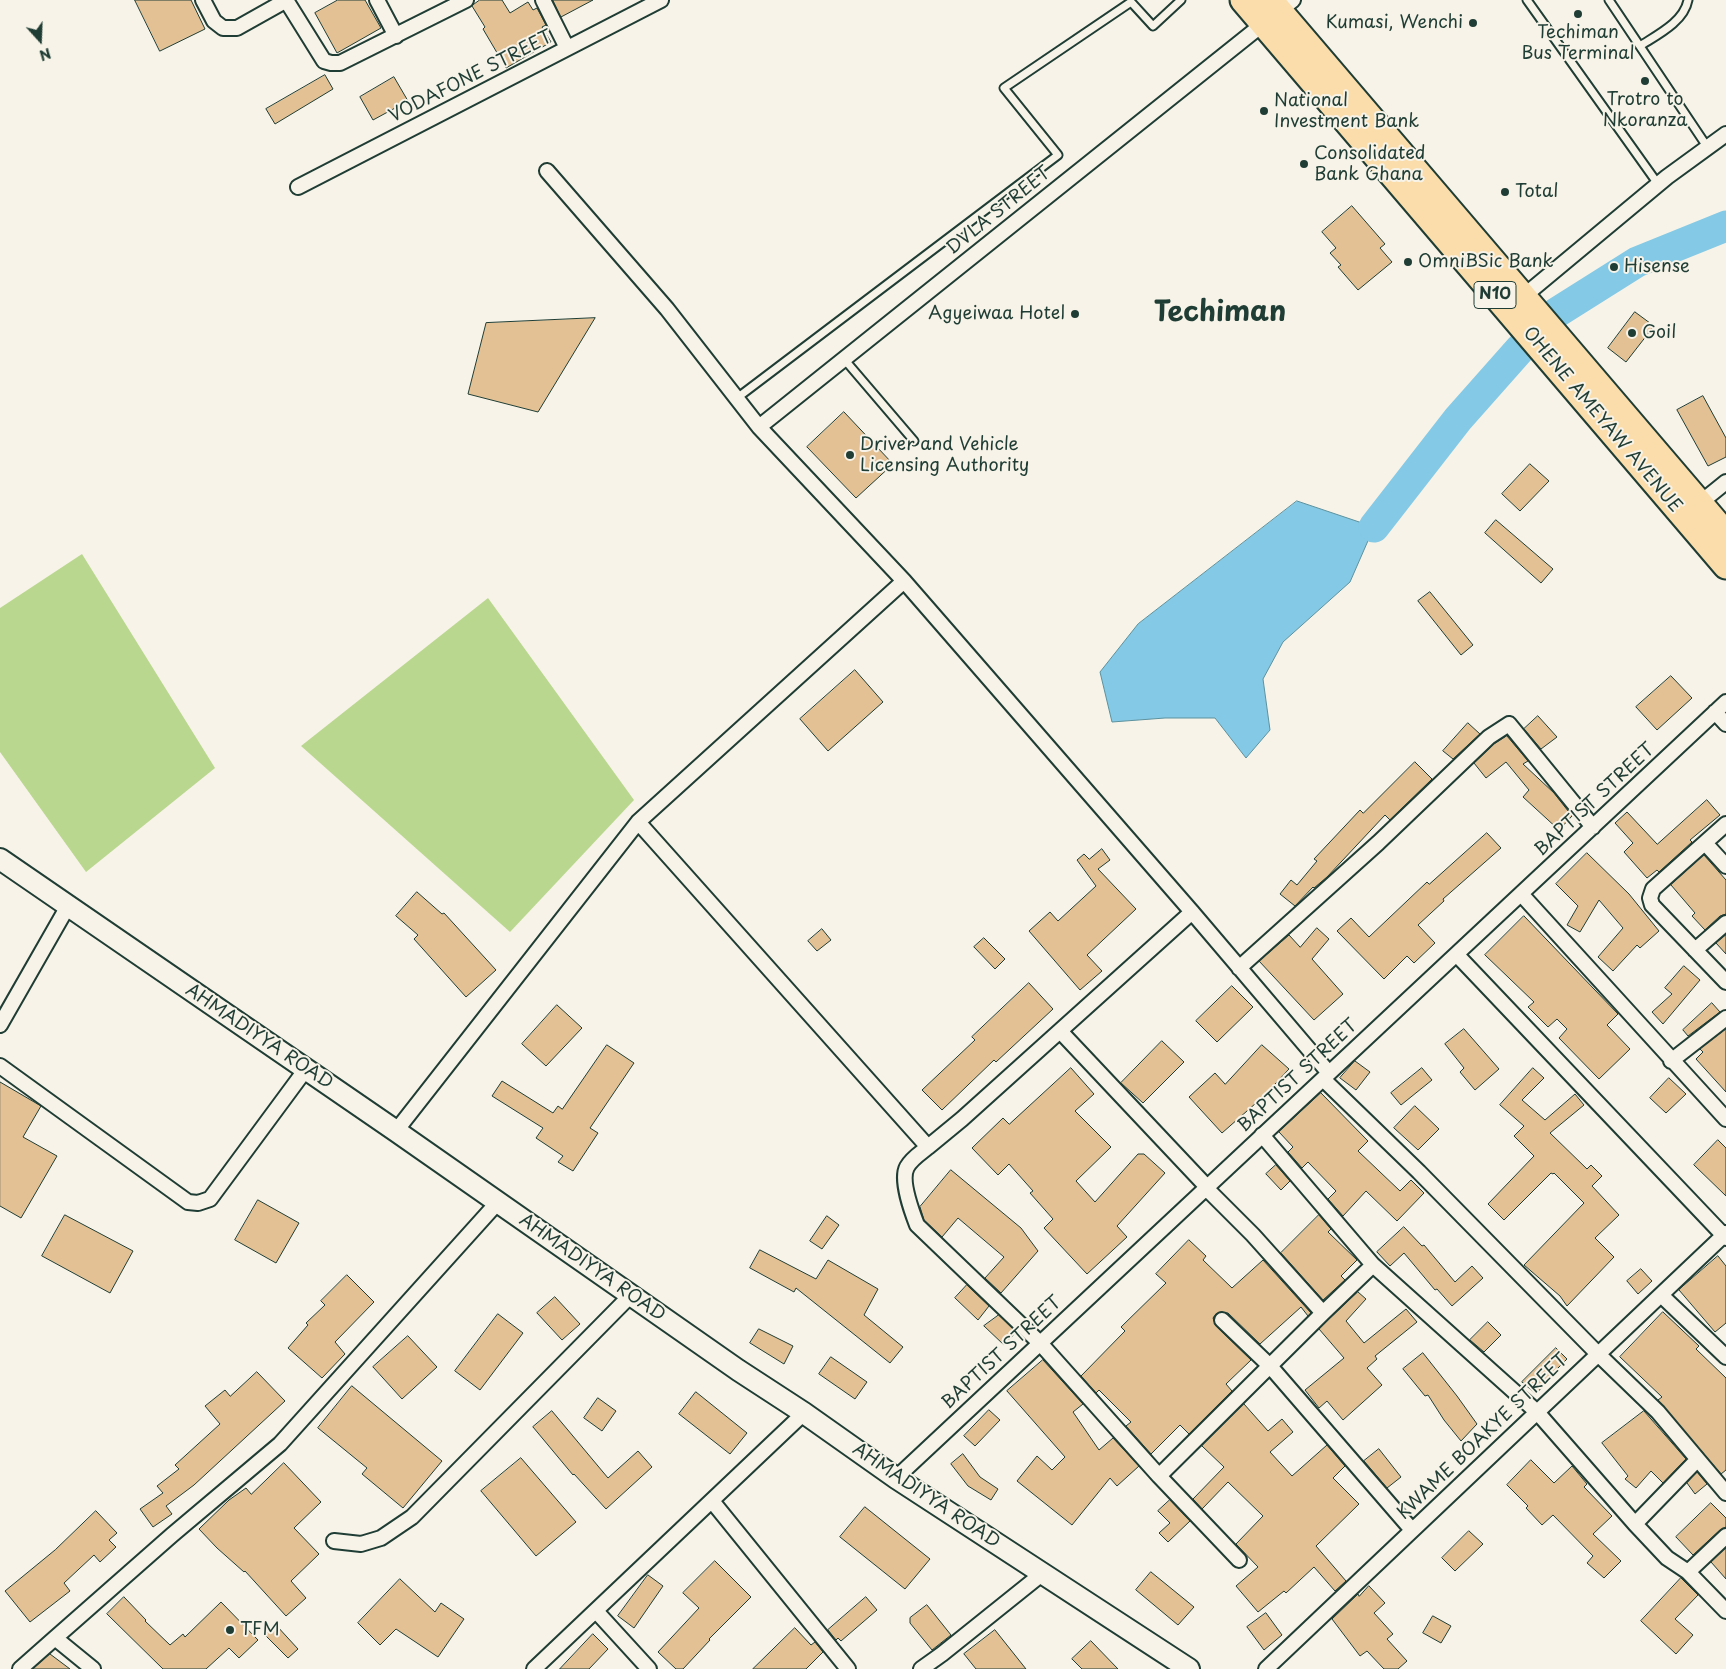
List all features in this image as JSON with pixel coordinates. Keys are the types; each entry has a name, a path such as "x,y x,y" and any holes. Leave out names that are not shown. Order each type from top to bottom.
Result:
{"highway":[{"name":"OHENE AMEYAW AVENUE","path":"1243,0 1276,9 1416,187 1624,430 1726,566"},
{"name":"OHENE AMEYAW AVENUE","path":"1475,255 1524,296 1563,358"},
{"name":"OHENE AMEYAW AVENUE","path":"1624,430 1700,503 1726,534"}],"street":[{"path":"203,0 214,21 222,28 237,28 287,0 324,61 331,63 340,63 466,0"},
{"path":"377,0 396,36"},
{"path":"542,0 567,48"},
{"name":"VODAFONE STREET","path":"298,187 661,0"},
{"name":"DVLA STREET","path":"759,427 1276,9"},
{"path":"1524,296 1658,184 1726,134"},
{"path":"547,172 667,309 759,427 904,581 1240,968 1326,1076 1598,1354 1658,1412 1726,1493"},
{"path":"1700,503 1726,482"},
{"path":"396,1131 638,822 904,581"},
{"name":"BAPTIST STREET","path":"896,1478 1206,1187 1522,895 1726,702"},
{"path":"1715,712 1726,724"},
{"path":"1240,968 1378,843 1489,737 1510,724 1593,827"},
{"path":"638,822 928,1147"},
{"path":"1726,824 1653,889 1650,898 1652,905 1726,982"},
{"path":"1705,843 1726,866"},
{"name":"AHMADIYYA ROAD","path":"0,859 896,1478 1189,1669"},
{"path":"1522,895 1726,1119"},
{"path":"0,1025 68,906"},
{"path":"1192,912 962,1120 912,1160 906,1169 906,1187 909,1204 917,1225 1040,1343 1159,1476 1239,1560"},
{"path":"1695,950 1726,923"},
{"path":"1457,955 1725,1235"},
{"path":"1672,1061 1726,1018"},
{"path":"1060,1031 1208,1190 1253,1235 1323,1313"},
{"path":"0,1066 188,1202 198,1203 210,1199 306,1069"},
{"path":"1262,1135 1373,1265 1537,1412 1634,1524 1667,1558 1688,1572 1726,1611"},
{"path":"20,1669 172,1535 280,1444 498,1202"},
{"name":"KWAME BOAKYE STREET","path":"1266,1669 1725,1235"},
{"path":"1159,1476 1373,1265"},
{"path":"334,1542 361,1544 381,1538 412,1517 630,1295"},
{"path":"1660,1295 1726,1358"},
{"path":"1222,1320 1270,1366 1412,1530"},
{"path":"534,1669 804,1413"},
{"path":"1634,1524 1697,1460"},
{"path":"712,1501 848,1669"},
{"path":"1688,1572 1726,1536"},
{"path":"921,1669 1042,1573"},
{"path":"596,1611 649,1669"},
{"path":"55,1638 93,1669"}],"lane":[{"path":"737,398 1058,155 1004,88 1131,2 1153,26 1181,0"},
{"path":"1527,0 1658,184"},
{"path":"1609,0 1708,148"},
{"path":"1640,46 1672,25 1687,6 1688,0"},
{"path":"844,359 914,441"}],"green space":[{"path":"82,554 215,768 86,872 0,752 0,608"},
{"path":"488,598 634,800 510,932 301,746"}],"water":[{"path":"1297,501 1374,527 1350,582 1283,642 1263,679 1270,730 1246,758 1215,718 1165,718 1112,722 1100,672 1138,624"}],"building":[{"path":"135,0 191,0 205,29 160,51"},
{"path":"338,0 365,0 381,28 337,53 315,13"},
{"path":"480,0 502,0 510,13 528,2 533,10 537,8 546,25 542,27 551,42 506,68 472,6"},
{"path":"553,0 593,0 561,17"},
{"path":"325,75 333,89 275,124 266,109"},
{"path":"394,77 408,101 373,120 360,97"},
{"path":"1352,206 1385,244 1380,248 1392,262 1358,290 1338,267 1341,265 1330,253 1336,248 1322,232"},
{"path":"1635,312 1654,326 1626,362 1608,348"},
{"path":"595,318 538,412 468,394 486,323"},
{"path":"1703,396 1726,438 1726,457 1708,466 1677,410"},
{"name":"Driver and Vehicle Licensing Authority","path":"844,412 893,464 856,498 807,447"},
{"path":"1530,464 1549,481 1520,511 1502,494"},
{"path":"1496,520 1553,569 1541,583 1485,533"},
{"path":"1430,592 1473,645 1461,655 1418,601"},
{"path":"855,670 883,702 828,751 800,719"},
{"path":"1671,676 1692,698 1657,730 1636,707"},
{"path":"1538,716 1557,737 1541,749 1524,729"},
{"path":"1468,723 1480,734 1453,759 1443,751"},
{"path":"1507,736 1528,761 1523,764 1554,793 1572,816 1559,830 1523,797 1529,790 1506,762 1486,778 1474,763 1494,744"},
{"path":"1415,762 1432,779 1390,820 1385,815 1327,877 1313,887 1295,906 1280,894 1291,880 1297,885 1317,861 1314,859 1360,810 1363,813"},
{"path":"1707,800 1720,815 1690,840 1692,842 1659,872 1657,870 1647,878 1624,852 1633,843 1615,823 1627,812 1657,844"},
{"path":"1487,833 1501,848 1443,899 1444,901 1418,925 1435,943 1414,963 1407,956 1384,979 1337,931 1351,918 1369,937 1427,882 1429,884"},
{"path":"1102,849 1110,860 1098,869 1136,909 1087,955 1102,971 1080,990 1029,931 1050,912 1058,921 1096,886 1077,860 1084,854 1089,859"},
{"path":"1587,853 1629,894 1659,931 1640,948 1637,945 1613,971 1598,957 1623,928 1599,900 1580,932 1567,925 1578,906 1556,884"},
{"path":"1704,855 1726,880 1726,914 1720,916 1705,930 1692,916 1695,913 1671,885"},
{"path":"417,892 442,914 444,913 496,970 466,997 414,939 418,935 396,916"},
{"path":"1524,916 1618,1014 1607,1025 1630,1049 1599,1079 1559,1038 1567,1029 1557,1019 1548,1027 1528,1007 1534,1002 1485,955"},
{"path":"1317,928 1329,939 1312,959 1343,994 1314,1020 1259,961 1289,935 1300,947"},
{"path":"822,929 831,940 817,951 808,941"},
{"path":"1726,935 1726,954 1716,943"},
{"path":"984,938 1005,959 995,969 974,947"},
{"path":"1684,966 1700,980 1663,1024 1652,1012 1672,994 1665,988"},
{"path":"1029,983 1053,1009 996,1062 994,1060 942,1110 922,1090 975,1040 972,1037"},
{"path":"1232,986 1253,1007 1217,1042 1196,1021"},
{"path":"1712,1003 1720,1012 1688,1036 1683,1030"},
{"path":"557,1005 582,1028 546,1066 522,1044"},
{"path":"1464,1029 1499,1069 1475,1090 1460,1072 1464,1068 1445,1044"},
{"path":"1726,1029 1726,1092 1696,1059 1703,1052 1700,1049"},
{"path":"1162,1041 1184,1062 1143,1103 1121,1083"},
{"path":"607,1045 634,1063 590,1128 598,1133 573,1171 558,1162 563,1156 536,1138 543,1128 492,1096 502,1081 553,1113 558,1106 562,1109"},
{"path":"1262,1045 1289,1069 1264,1096 1222,1133 1189,1097 1215,1073 1225,1084"},
{"path":"1355,1061 1370,1072 1356,1090 1340,1078"},
{"path":"1071,1068 1094,1094 1075,1111 1111,1147 1076,1181 1095,1202 1138,1154 1144,1154 1165,1173 1117,1226 1127,1237 1087,1274 1044,1228 1053,1219 1030,1193 1033,1191 1009,1164 998,1175 972,1148 1003,1118 1009,1124"},
{"path":"1422,1068 1432,1080 1401,1105 1391,1093"},
{"path":"1533,1068 1544,1078 1522,1100 1545,1120 1575,1094 1584,1105 1550,1133 1587,1169 1591,1165 1602,1176 1592,1186 1619,1215 1595,1238 1614,1257 1567,1306 1560,1296 1524,1265 1584,1203 1554,1173 1551,1173 1504,1220 1488,1204 1534,1156 1514,1136 1524,1126 1500,1105"},
{"path":"1669,1078 1686,1094 1666,1113 1650,1098"},
{"path":"0,1082 41,1106 23,1137 57,1156 21,1218 0,1206"},
{"path":"1321,1093 1368,1141 1358,1151 1400,1191 1411,1180 1424,1193 1397,1221 1366,1191 1343,1216 1328,1199 1336,1191 1308,1162 1302,1168 1288,1152 1293,1147 1279,1132"},
{"path":"1415,1106 1439,1129 1418,1150 1394,1128"},
{"path":"1718,1140 1726,1148 1726,1196 1694,1165"},
{"path":"1276,1165 1290,1181 1281,1190 1266,1174"},
{"path":"951,1170 1021,1228 1038,1251 1001,1293 985,1278 1004,1257 958,1218 942,1237 924,1220 920,1207"},
{"path":"258,1200 299,1223 276,1263 235,1240"},
{"path":"65,1215 133,1251 110,1293 42,1256"},
{"path":"1319,1215 1331,1229 1328,1232 1357,1260 1341,1276 1345,1280 1323,1300 1281,1253"},
{"path":"827,1216 839,1225 822,1249 810,1241"},
{"path":"1404,1227 1422,1246 1424,1245 1455,1282 1472,1266 1483,1278 1452,1306 1437,1289 1435,1290 1404,1253 1390,1266 1377,1252"},
{"path":"1189,1240 1206,1256 1203,1260 1232,1288 1263,1260 1311,1313 1308,1316 1301,1307 1260,1344 1228,1313 1220,1312 1216,1314 1213,1318 1216,1326 1251,1360 1226,1384 1232,1391 1189,1434 1180,1425 1151,1454 1126,1426 1131,1422 1099,1390 1096,1393 1081,1376 1125,1331 1121,1327 1166,1283 1156,1274"},
{"path":"760,1250 816,1279 828,1260 878,1289 864,1315 903,1347 890,1363 796,1288 794,1292 750,1268"},
{"path":"1718,1256 1726,1266 1726,1323 1715,1332 1679,1290"},
{"path":"1641,1269 1652,1281 1638,1294 1627,1281"},
{"path":"347,1275 374,1302 335,1342 345,1354 322,1378 288,1348 308,1325 306,1323 325,1305 321,1301"},
{"path":"967,1285 989,1306 978,1320 955,1298"},
{"path":"1358,1292 1366,1299 1346,1321 1364,1343 1406,1309 1417,1322 1375,1356 1377,1359 1367,1368 1382,1385 1343,1420 1327,1401 1319,1408 1305,1390 1344,1358 1319,1329"},
{"path":"555,1297 580,1324 562,1340 537,1313"},
{"path":"1663,1312 1699,1346 1696,1349 1726,1378 1726,1470 1721,1474 1658,1400 1662,1397 1620,1357"},
{"path":"498,1314 523,1333 480,1390 455,1371"},
{"path":"999,1315 1016,1332 1004,1345 984,1326"},
{"path":"1488,1322 1501,1335 1484,1352 1470,1340"},
{"path":"759,1329 793,1346 784,1364 750,1343"},
{"path":"408,1336 437,1367 402,1399 373,1367"},
{"path":"1556,1348 1567,1359 1547,1379 1536,1394 1522,1382"},
{"path":"1423,1353 1477,1424 1461,1441 1444,1420 1428,1395 1425,1396 1403,1369"},
{"path":"831,1357 867,1382 855,1399 819,1374"},
{"path":"1043,1360 1083,1404 1073,1412 1099,1450 1113,1438 1139,1466 1117,1486 1110,1478 1072,1525 1017,1481 1037,1456 1052,1470 1065,1457 1007,1391"},
{"path":"257,1372 285,1401 194,1485 166,1506 172,1514 153,1527 140,1509 163,1493 157,1486 179,1469 175,1465 220,1424 205,1406 225,1390 230,1396"},
{"path":"352,1386 442,1461 403,1508 362,1474 367,1468 318,1428"},
{"path":"696,1392 747,1433 730,1454 679,1414"},
{"path":"598,1398 616,1411 602,1431 584,1418"},
{"path":"1244,1404 1268,1431 1282,1419 1293,1432 1270,1452 1292,1476 1327,1445 1345,1466 1333,1478 1359,1504 1316,1546 1346,1581 1335,1591 1314,1567 1286,1593 1284,1591 1258,1612 1236,1586 1258,1567 1236,1544 1263,1516 1228,1482 1202,1509 1193,1499 1224,1467 1202,1446"},
{"path":"989,1410 1000,1420 975,1446 964,1436"},
{"path":"552,1411 608,1478 638,1451 652,1467 606,1509 573,1475 533,1427"},
{"path":"1644,1411 1686,1459 1663,1483 1651,1471 1636,1488 1625,1479 1628,1476 1602,1443"},
{"path":"1379,1449 1401,1477 1387,1488 1364,1461"},
{"path":"963,1454 980,1477 998,1489 991,1500 968,1486 951,1464"},
{"path":"521,1458 576,1522 536,1556 481,1491"},
{"path":"1531,1460 1554,1483 1572,1466 1587,1484 1584,1487 1612,1516 1593,1534 1621,1561 1604,1578 1587,1563 1593,1556 1553,1515 1542,1525 1526,1508 1528,1506 1507,1485"},
{"path":"284,1463 321,1502 294,1528 319,1554 291,1581 306,1598 286,1616 245,1571 217,1548 199,1529 229,1500 246,1488 251,1494"},
{"path":"1697,1472 1707,1484 1695,1494 1687,1483"},
{"path":"1170,1500 1190,1521 1168,1542 1159,1533 1170,1523 1158,1511"},
{"path":"1711,1503 1726,1518 1726,1527 1720,1530 1693,1555 1676,1537"},
{"path":"865,1507 930,1559 905,1589 840,1537"},
{"path":"96,1511 117,1533 109,1540 116,1547 100,1562 94,1555 64,1583 70,1591 30,1622 5,1591 55,1550"},
{"path":"1469,1531 1483,1544 1455,1571 1442,1558"},
{"path":"1726,1548 1726,1579 1711,1562"},
{"path":"715,1561 751,1597 709,1639 683,1669 676,1669 658,1652 699,1608 683,1593"},
{"path":"1151,1572 1194,1607 1178,1625 1136,1590"},
{"path":"648,1575 663,1586 634,1628 618,1616"},
{"path":"1681,1578 1698,1595 1675,1619 1693,1635 1676,1654 1641,1621"},
{"path":"400,1579 435,1612 441,1603 464,1619 438,1657 396,1629 380,1645 358,1623"},
{"path":"1369,1586 1385,1603 1374,1613 1393,1634 1387,1639 1407,1661 1398,1669 1384,1669 1367,1651 1360,1656 1332,1619"},
{"path":"124,1597 170,1645 183,1634 185,1637 221,1602 258,1640 239,1658 229,1648 206,1669 163,1669 107,1614"},
{"path":"866,1597 877,1610 841,1641 838,1638 836,1640 828,1630"},
{"path":"927,1605 951,1635 932,1650 910,1623 910,1618"},
{"path":"1266,1613 1282,1635 1264,1650 1247,1627"},
{"path":"1433,1616 1451,1626 1441,1643 1423,1633"},
{"path":"276,1625 298,1649 288,1658 265,1635"},
{"path":"795,1628 811,1645 815,1642 823,1652 806,1669 753,1669"},
{"path":"995,1630 1026,1669 976,1669 964,1654"},
{"path":"593,1634 608,1649 589,1669 560,1669"},
{"path":"1091,1641 1118,1669 1082,1669 1072,1659"},
{"path":"50,1654 70,1669 33,1669"}],"waterway":[{"path":"1556,313 1637,262 1726,226"},
{"path":"1374,527 1458,419 1520,349"}],"place":[{"name":"Techiman Bus Terminal","path":"1578,14"},
{"name":"Kumasi, Wenchi","path":"1473,23"},
{"name":"Trotro to Nkoranza","path":"1645,81"},
{"name":"National Investment Bank","path":"1264,111"},
{"name":"Consolidated Bank Ghana","path":"1304,164"},
{"name":"Total","path":"1505,192"},
{"name":"OmniBSic Bank","path":"1408,262"},
{"name":"Hisense","path":"1614,267"},
{"name":"Agyeiwaa Hotel","path":"1075,314"},
{"name":"Goil","path":"1632,333"},
{"name":"Driver and Vehicle Licensing Authority","path":"850,455"},
{"name":"TFM","path":"230,1630"}],"district":[{"name":"Techiman","path":"1220,313"}]}
